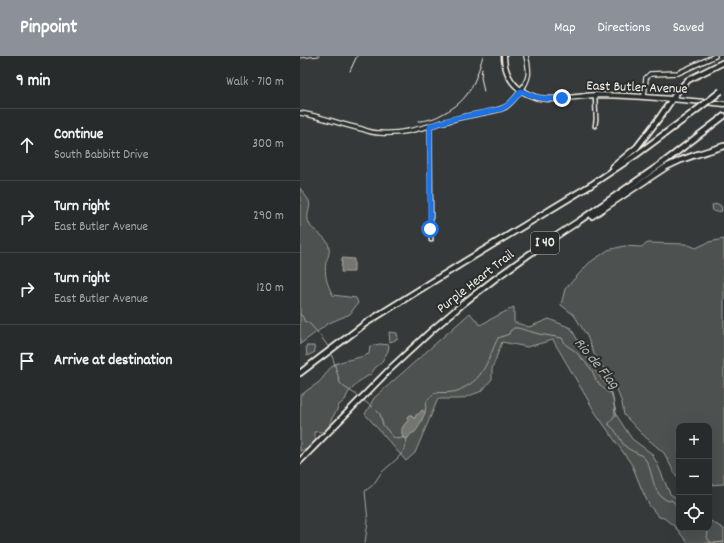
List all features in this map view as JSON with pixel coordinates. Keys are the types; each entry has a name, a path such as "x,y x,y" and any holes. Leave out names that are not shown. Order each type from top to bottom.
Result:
{"highway":[{"path":"540,216 611,169 633,152 655,125 677,92 688,80 724,62"},
{"name":"Purple Heart Trail","path":"300,373 354,331 402,299 591,185 636,156 722,90"},
{"name":"Purple Heart Trail","path":"300,461 409,350 472,297 538,248 670,157 724,116"},
{"path":"579,221 588,218 674,163 724,146"}],"main road":[{"path":"504,56 504,64 507,74 521,91"},
{"path":"300,113 309,114 378,133 394,134 430,126 452,119 501,109 511,102 521,91 526,82 528,76 528,66 526,56"},
{"path":"644,96 646,78 650,74 678,73 715,56"},
{"name":"East Butler Avenue","path":"521,91 536,97 548,99 595,96 644,96 724,104"}],"street":[{"path":"595,96 595,126"},
{"path":"430,126 431,240"}],"shaded area":[{"path":"300,188 310,204 308,221 310,226 324,238 328,245 329,255 326,262 325,271 326,279 333,295 356,298 358,303 350,314 327,324 300,344"},
{"path":"718,204 721,206 722,211 713,211 712,205"},
{"path":"724,239 724,484 712,485 712,423 676,423 676,475 664,453 642,434 624,415 622,403 615,385 594,354 587,336 574,315 561,305 565,289 589,263 608,250 624,246 641,247 648,243 686,244 696,248 709,242"},
{"path":"342,258 354,259 354,272 341,272"},
{"path":"514,307 514,322 529,327 549,319 571,328 596,372 611,392 617,416 632,439 651,453 657,463 670,494 676,498 676,528 664,518 659,517 649,505 632,465 595,412 553,340 527,347 502,342 492,369 492,379 482,391 461,399 438,399 415,453 406,461 365,414 374,398 470,313 480,325"},
{"path":"389,332 397,333 398,339 390,342"},
{"path":"380,344 389,345 388,351 381,363 371,374 358,382 348,393 345,400 339,405 327,431 314,432 317,445 300,451 300,396 318,383 335,364 369,354 370,346"},
{"path":"306,346 314,346 315,352 307,356"},
{"path":"422,410 425,413 418,428 407,439 403,438 402,429 408,420 407,417 412,415 413,418 415,418 416,415"},
{"path":"712,522 724,529 724,543 688,543 678,531 712,531"}],"waterway":[{"name":"Rio de Flag","path":"300,314 304,321 309,323 318,333"},
{"name":"Rio de Flag","path":"434,394 456,391 470,384 485,367 498,338 509,334 514,328 562,338 566,345 575,351 592,370 596,380 602,387 607,392 612,393 615,415 609,425 626,447 641,455 645,459 656,488 663,498 669,501 671,500 676,504"},
{"name":"Rio de Flag","path":"320,335 329,348"},
{"name":"Rio de Flag","path":"331,352 340,383 360,397"},
{"name":"Rio de Flag","path":"428,399 433,395"},
{"name":"Rio de Flag","path":"362,399 372,407"},
{"name":"Rio de Flag","path":"425,412 427,401"},
{"name":"Rio de Flag","path":"377,411 380,414 383,425 394,438 399,439 404,437"},
{"path":"365,543 368,521 365,491 373,485 381,473 398,458 405,449 407,438"},
{"name":"Rio de Flag","path":"706,531 709,541 713,543 724,542"}],"railway":[{"path":"300,58 319,56"},
{"path":"350,71 357,56"},
{"path":"418,121 428,120 438,116 453,108 460,102 466,96 474,82 483,56"},
{"path":"482,68 481,77 484,92"}],"route":[{"path":"430,229 430,126 452,119 501,109 514,100 521,91 536,97 548,99 562,98"}]}
